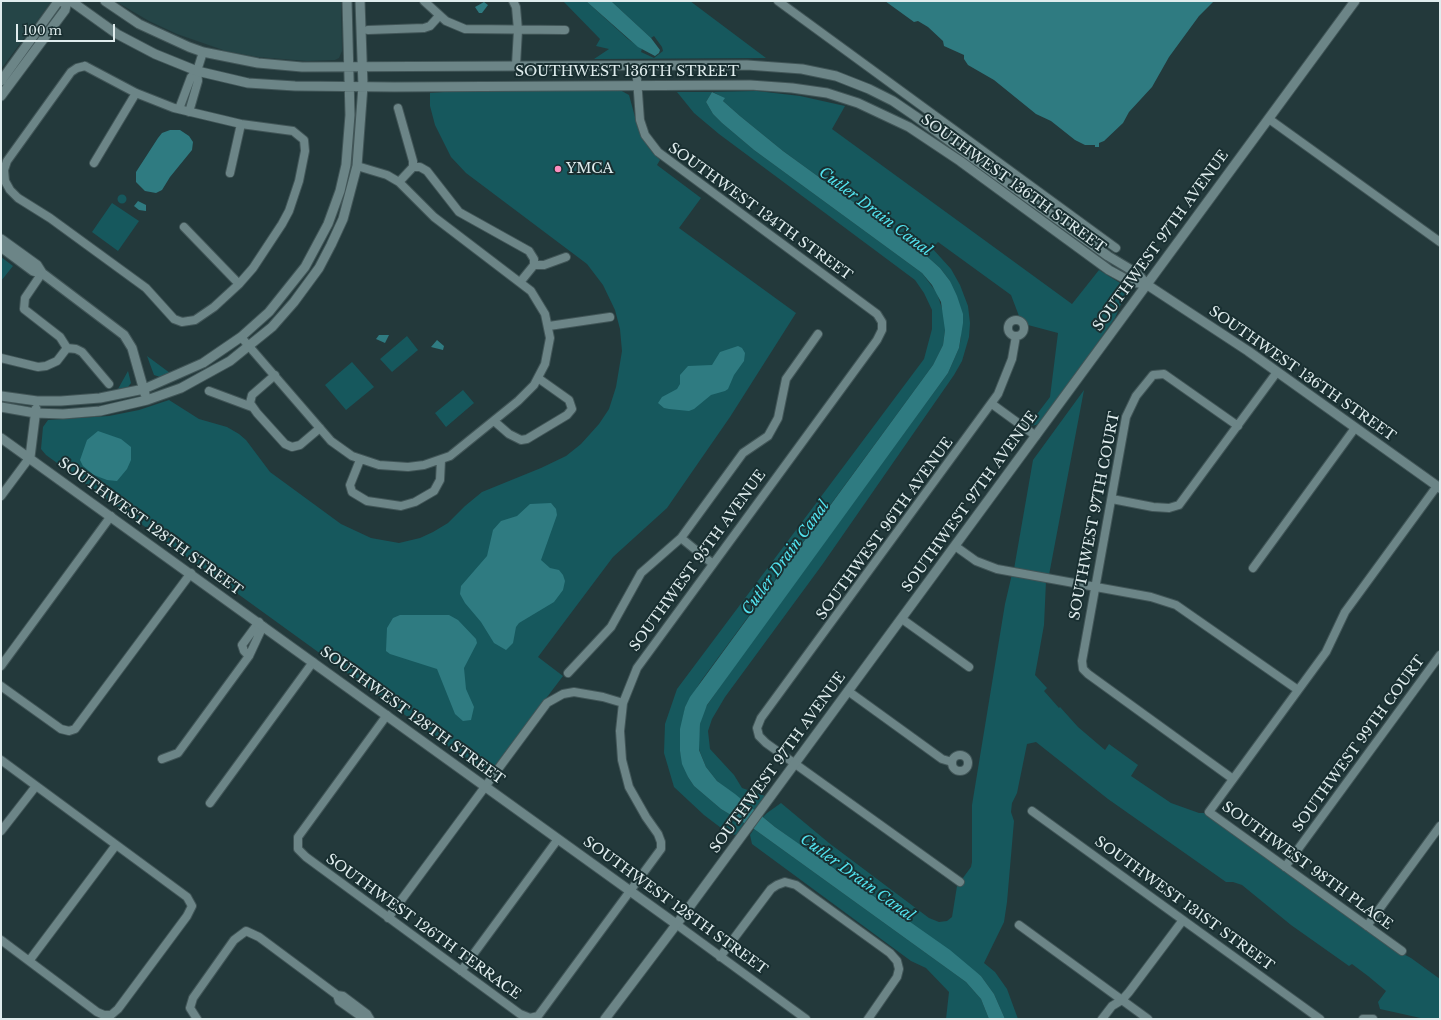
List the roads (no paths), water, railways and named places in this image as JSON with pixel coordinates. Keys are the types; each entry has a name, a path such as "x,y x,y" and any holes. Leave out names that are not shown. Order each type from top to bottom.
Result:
{"street":[{"path":"1,81 57,3 61,1"},
{"path":"1,96 65,10 67,1"},
{"name":"SOUTHWEST 136TH STREET","path":"71,1 97,21 155,54 197,71 248,83 295,86 750,85 792,88 827,93 885,114 925,137 1109,270 1131,282 1146,284"},
{"name":"SOUTHWEST 136TH STREET","path":"105,1 152,30 203,52 258,63 302,67 747,65 802,69 836,76 869,89 893,101 915,116 1097,248 1138,274 1146,284 1277,372 1438,487"},
{"path":"1,396 37,401 100,398 144,389 203,363 241,337 269,312 314,252 333,212 340,191 346,165 350,115 348,1"},
{"path":"1,407 35,413 63,414 100,411 147,400 181,388 208,375 249,346 272,327 294,302 319,268 343,219 357,166 363,86 360,1"},
{"path":"424,1 439,16 455,25 470,29 565,30"},
{"path":"513,1 516,7 518,30 516,66"},
{"name":"SOUTHWEST 136TH STREET","path":"778,1 1116,248"},
{"name":"SOUTHWEST 97TH AVENUE","path":"605,1019 747,830 1355,1"},
{"path":"368,30 424,28 430,26 439,16"},
{"path":"189,112 198,81 197,71 203,52"},
{"name":"SOUTHWEST 134TH STREET","path":"636,65 638,112 641,125 650,142 661,156 873,311 881,320"},
{"path":"88,67 136,93 189,112 241,124 293,131 299,135 305,144 304,159 289,211 261,256 239,284 220,302 198,318 189,322 176,320 141,284 104,259 50,218 16,196 10,190 4,178 6,161 70,73 77,68 88,67"},
{"path":"179,109 191,77 197,71"},
{"path":"94,163 136,93"},
{"path":"398,108 414,161 413,167 399,182"},
{"path":"1269,119 1440,242"},
{"path":"230,173 241,124"},
{"path":"241,337 338,447 360,460 379,465 408,467 441,460 458,451 528,392 538,378 545,364 550,348 549,326 539,302 531,291 521,281 434,216 399,182 382,173 357,166"},
{"path":"413,167 420,167 430,174 446,197 459,212 529,251 534,259 534,265 521,281"},
{"path":"184,227 239,284"},
{"path":"1,239 37,265 42,273 124,335 132,348 147,400"},
{"path":"1,247 33,271 42,273"},
{"path":"314,252 325,258"},
{"path":"534,265 544,265 566,257"},
{"path":"308,261 319,268"},
{"path":"42,273 26,296 23,307 26,312 60,337 67,348"},
{"path":"549,326 610,316"},
{"name":"SOUTHWEST 95TH AVENUE","path":"630,892 659,852 660,839 634,796 624,772 620,731 623,703 640,664 877,340 882,330 881,320"},
{"name":"SOUTHWEST 95TH AVENUE","path":"568,672 611,627 640,573 681,538 743,453 768,436 778,418 786,379 818,334"},
{"name":"SOUTHWEST 96TH AVENUE","path":"795,764 759,736 756,728 761,718 992,404 1007,375 1012,359 1016,336"},
{"path":"1,358 38,367 46,366 57,361 67,348"},
{"path":"67,348 76,349 82,352 109,384"},
{"path":"1112,499 1153,507 1169,508 1179,505 1277,372"},
{"name":"SOUTHWEST 97TH COURT","path":"1233,779 1095,680 1083,669 1082,658 1127,411 1144,384 1153,375 1160,373 1169,376 1238,426"},
{"path":"252,407 250,399 252,395 275,375"},
{"path":"494,421 509,434 521,440 527,439 567,416 572,408 569,400 538,378"},
{"path":"209,391 252,407 288,446 292,447 300,445 320,428"},
{"path":"1,496 30,457 37,401"},
{"path":"992,404 1036,436"},
{"path":"1253,568 1355,428"},
{"name":"SOUTHWEST 128TH STREET","path":"1,438 30,457 191,573 806,1019"},
{"path":"360,460 350,485 352,492 358,497 377,504 401,506 415,502 434,491 440,480 441,460"},
{"name":"SOUTHWEST 98TH PLACE","path":"1402,951 1209,812 1330,645 1345,612 1438,487"},
{"path":"1,666 111,516"},
{"path":"681,538 713,564"},
{"path":"954,546 976,561 992,567 1161,599 1176,605 1298,690"},
{"path":"1,686 56,726 63,730 72,731 80,724 191,573"},
{"path":"902,619 969,667"},
{"path":"162,759 178,753 249,656 244,651 242,645 261,624"},
{"name":"SOUTHWEST 99TH COURT","path":"1285,867 1440,655"},
{"path":"210,803 313,662"},
{"path":"848,691 942,759 952,762"},
{"path":"388,918 543,706 565,693 578,692 623,703"},
{"name":"SOUTHWEST 126TH TERRACE","path":"387,715 298,837 297,846 304,856 388,918 522,1015 532,1018 540,1015 630,892"},
{"path":"1,760 187,897 192,906 187,916 114,1014 107,1015 97,1012 1,940"},
{"path":"795,764 960,882"},
{"path":"1,831 36,786"},
{"name":"SOUTHWEST 131ST STREET","path":"1032,811 1320,1019"},
{"path":"1367,926 1440,826"},
{"path":"461,971 558,839"},
{"path":"29,961 116,845"},
{"path":"720,957 765,896 774,887 785,882 796,884 890,953 897,961 899,969 897,977 868,1019"},
{"path":"1102,1019 1112,1006 1122,1000 1183,920"},
{"path":"1019,925 1148,1019"},
{"path":"197,1019 190,1008 192,998 232,943 237,937 246,932 259,937 337,995 343,996 367,1014 370,1019"},
{"path":"337,995 339,1001 362,1018 366,1019"},
{"path":"1363,1019 1373,1019"}],"place":[{"name":"YMCA","path":"558,169"}],"water label":[{"name":"Cutler Drain Canal","path":"875,212"},
{"name":"Cutler Drain Canal","path":"786,558"},
{"name":"Cutler Drain Canal","path":"857,878"}]}
